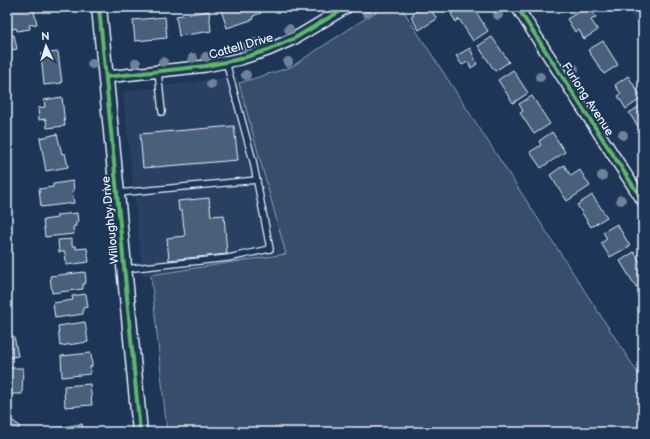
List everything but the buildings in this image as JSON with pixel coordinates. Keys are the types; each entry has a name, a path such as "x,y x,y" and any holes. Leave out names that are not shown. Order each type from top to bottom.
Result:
{"street":[{"name":"Willoughby Drive","path":"99,7 140,432"},
{"name":"Cattell Drive","path":"106,77 206,66 226,62 295,38 347,7"},
{"name":"Furlong Avenue","path":"517,7 643,201"}],"lane":[{"path":"124,269 228,258 270,249 253,161 226,62"},
{"path":"158,71 162,112"},
{"path":"117,193 257,180"}],"shaded area":[{"path":"383,7 401,7 643,381 643,432 167,432 151,275 286,254 239,83 291,67"},
{"path":"625,7 643,7 643,33"},
{"path":"237,76 286,254 143,277 123,92"}],"cycle path":[{"path":"99,7 140,432"},
{"path":"106,77 206,66 240,59 268,50 295,38 347,7"},
{"path":"517,7 643,201"}]}
